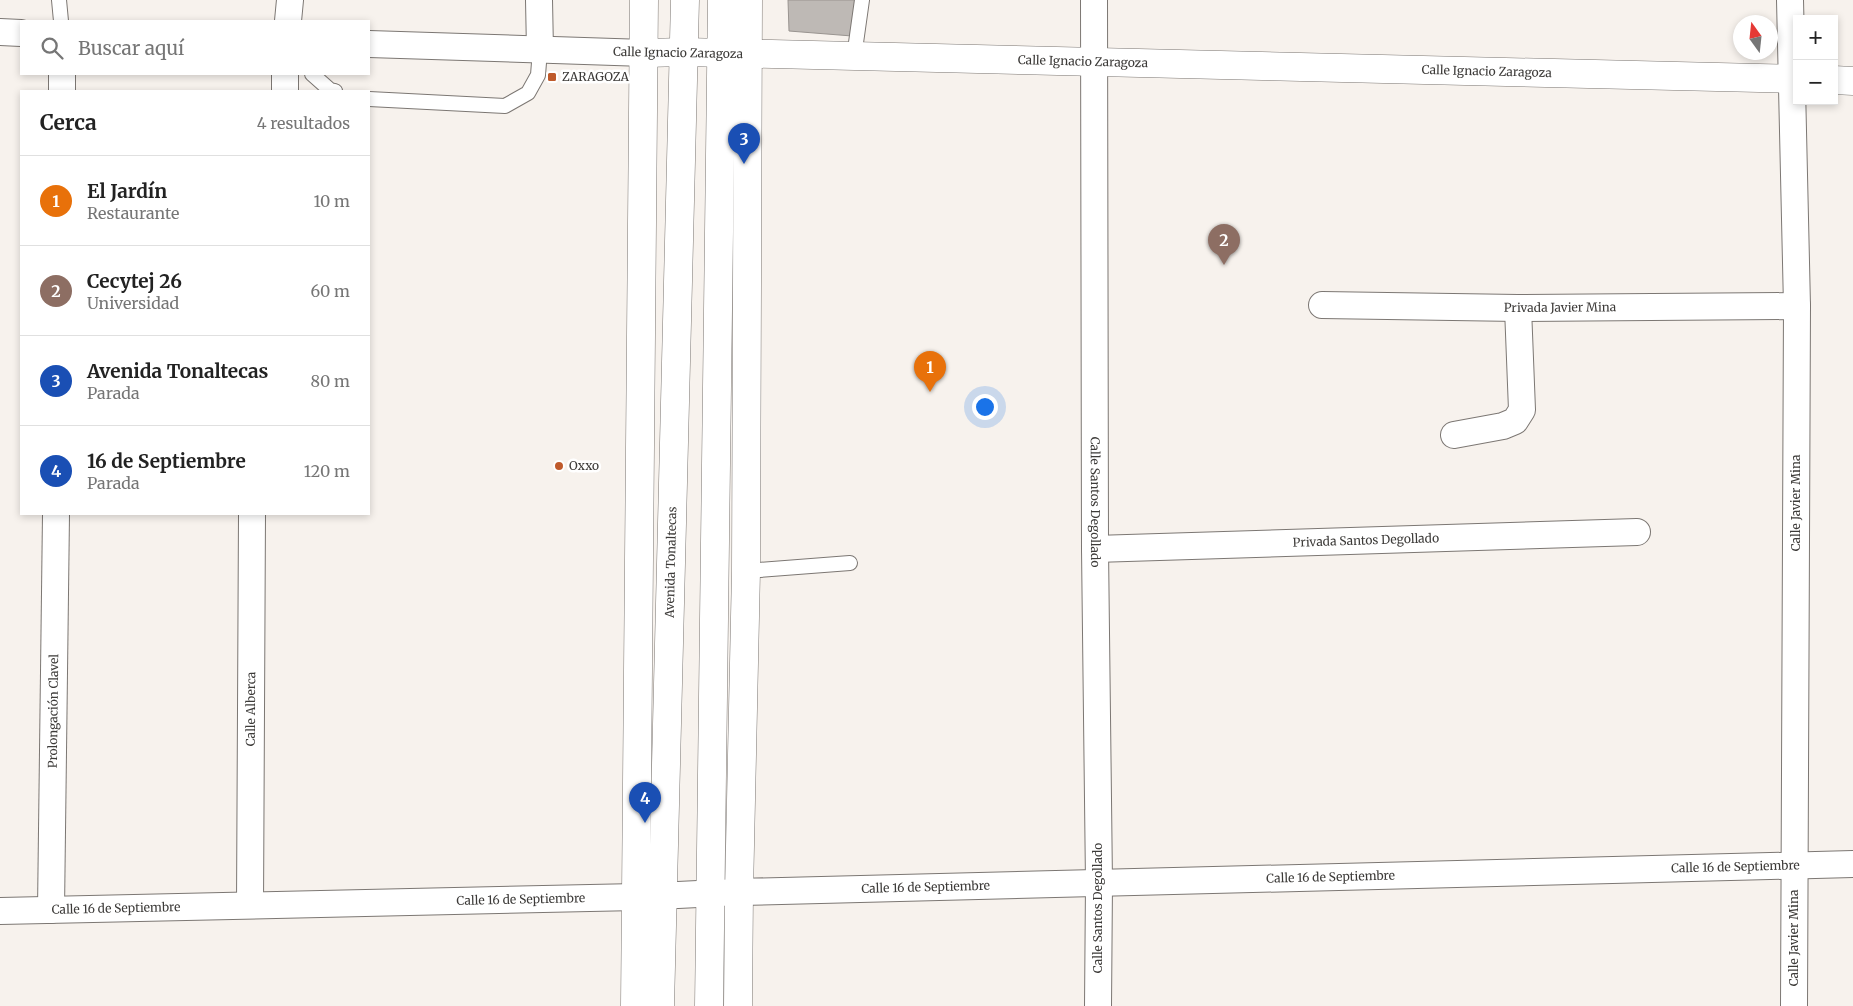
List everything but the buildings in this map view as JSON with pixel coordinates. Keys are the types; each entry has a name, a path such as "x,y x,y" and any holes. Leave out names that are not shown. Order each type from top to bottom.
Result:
{"main road":[{"name":"Avenida Tonaltecas","path":"644,0 649,896 660,1006"},
{"name":"Avenida Tonaltecas","path":"635,1006 649,896 685,0"},
{"path":"709,1006 722,0"},
{"path":"738,1006 746,571 748,0"},
{"name":"Calle Ignacio Zaragoza","path":"645,53 684,52 1793,79"},
{"path":"1838,80 1853,81"}],"street":[{"path":"288,20 290,0"},
{"path":"539,0 540,50"},
{"name":"Calle Santos Degollado","path":"1094,0 1098,1006"},
{"name":"Calle Javier Mina","path":"1790,0 1793,60"},
{"path":"0,32 20,33"},
{"name":"Calle Ignacio Zaragoza","path":"370,44 645,53"},
{"path":"62,75 62,90"},
{"path":"284,90 285,75"},
{"name":"Calle Javier Mina","path":"1794,105 1796,306 1794,1006"},
{"name":"Privada Javier Mina","path":"1322,305 1518,308 1796,306"},
{"path":"1454,435 1503,426 1516,421 1522,410 1518,308"},
{"name":"Prolongación Clavel","path":"51,910 56,515"},
{"name":"Calle Alberca","path":"250,905 252,515"},
{"name":"Privada Santos Degollado","path":"1095,550 1637,532"},
{"name":"Calle 16 de Septiembre","path":"0,911 1853,864"}],"lane":[{"path":"59,0 61,20"},
{"path":"854,57 862,0"},
{"path":"370,99 505,106 528,93 538,75 540,50"},
{"path":"313,75 330,90"},
{"path":"746,571 850,563"}],"place":[{"name":"ZARAGOZA","path":"552,77"},
{"name":"Avenida Tonaltecas","path":"744,164"},
{"name":"Cecytej 26","path":"1224,265"},
{"name":"El Jardín","path":"930,392"},
{"name":"Oxxo","path":"559,466"},
{"name":"16 de Septiembre","path":"645,823"}]}
